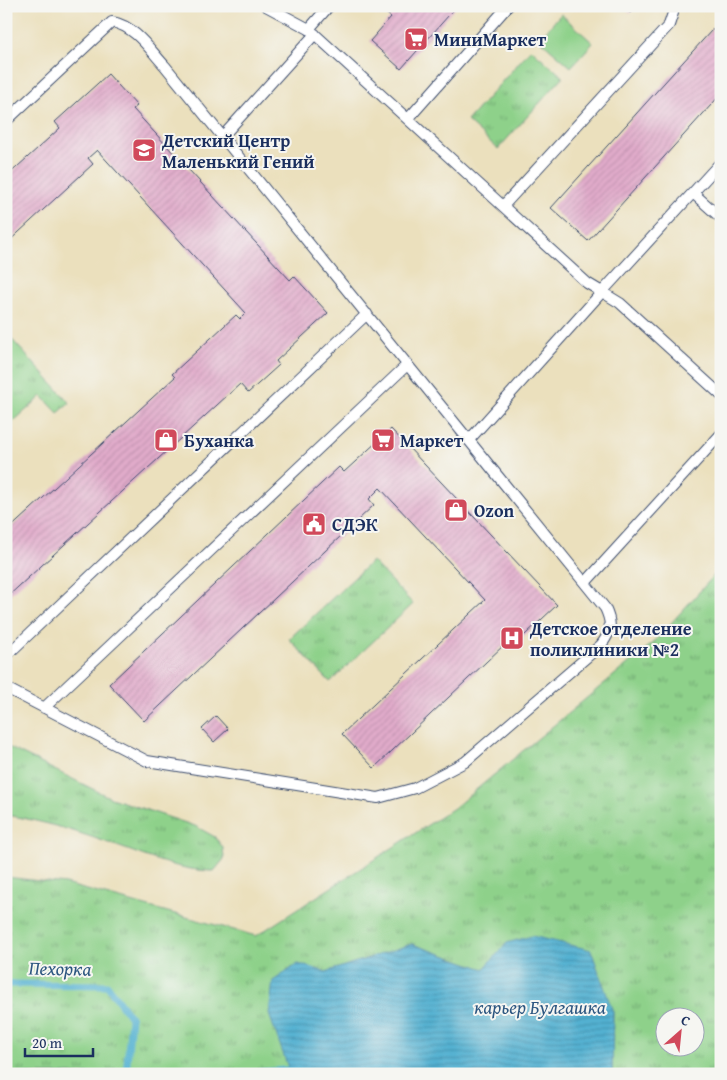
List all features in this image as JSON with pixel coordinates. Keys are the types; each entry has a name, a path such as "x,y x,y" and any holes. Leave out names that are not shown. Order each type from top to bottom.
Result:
{"lane":[{"path":"267,6 312,31 587,283 620,303 721,395"},
{"path":"222,137 312,31 329,6"},
{"path":"408,119 508,6"},
{"path":"503,206 669,25 673,14 671,6"},
{"path":"6,121 112,22 122,24 132,31 165,66 367,314 605,608 611,621 610,634 601,645 465,762 415,788 378,798 147,761 6,688"},
{"path":"468,440 721,162"},
{"path":"693,193 721,218"},
{"path":"6,656 367,314"},
{"path":"44,708 407,365"},
{"path":"585,583 721,434"}],"green space":[{"path":"561,14 593,43 571,67 539,39"},
{"path":"531,49 563,77 498,149 467,121"},
{"path":"6,333 70,403 58,413 42,396 6,428"},
{"path":"372,561 413,604 330,682 289,639"},
{"path":"721,568 721,1074 612,1074 613,1012 507,943 484,969 412,944 326,972 298,964 289,1070 302,1074 6,1074 6,877 65,884 256,936 454,808 653,643"},
{"path":"6,746 111,798 195,826 215,837 223,848 224,859 214,871 175,866 61,827 6,815"}],"water":[{"name":"карьер Булгашка","path":"532,936 591,950 613,1012 612,1074 302,1074 289,1070 269,1014 273,981 298,964 326,972 412,944 484,969 507,943"}],"building":[{"path":"388,6 457,6 401,69 370,41 391,17 383,11"},
{"path":"624,6 636,6 630,13"},
{"path":"721,20 721,94 588,241 551,208"},
{"path":"108,74 137,106 133,109 290,280 294,276 328,313 276,361 279,365 248,393 240,384 6,598 6,532 175,377 172,374 236,315 240,319 246,313 97,150 88,158 93,164 6,244 6,177 60,128 55,122"},
{"path":"391,429 557,605 510,649 505,644 374,768 342,734 485,600 380,488 369,499 374,505 144,721 109,684 339,467 344,472"},
{"path":"216,716 228,729 214,742 202,729"}],"waterway":[{"name":"Пехорка","path":"6,984 107,985 131,1018 126,1074"},
{"name":"Пехорка","path":"241,1074 297,1069"}],"place":[{"name":"МиниМаркет","path":"416,39"},
{"name":"Детский Центр Маленький Гений","path":"144,150"},
{"name":"Буханка","path":"166,440"},
{"name":"Маркет","path":"383,440"},
{"name":"Ozon","path":"456,510"},
{"name":"СДЭК","path":"314,524"},
{"name":"Детское отделение поликлиники №2","path":"512,638"}]}
